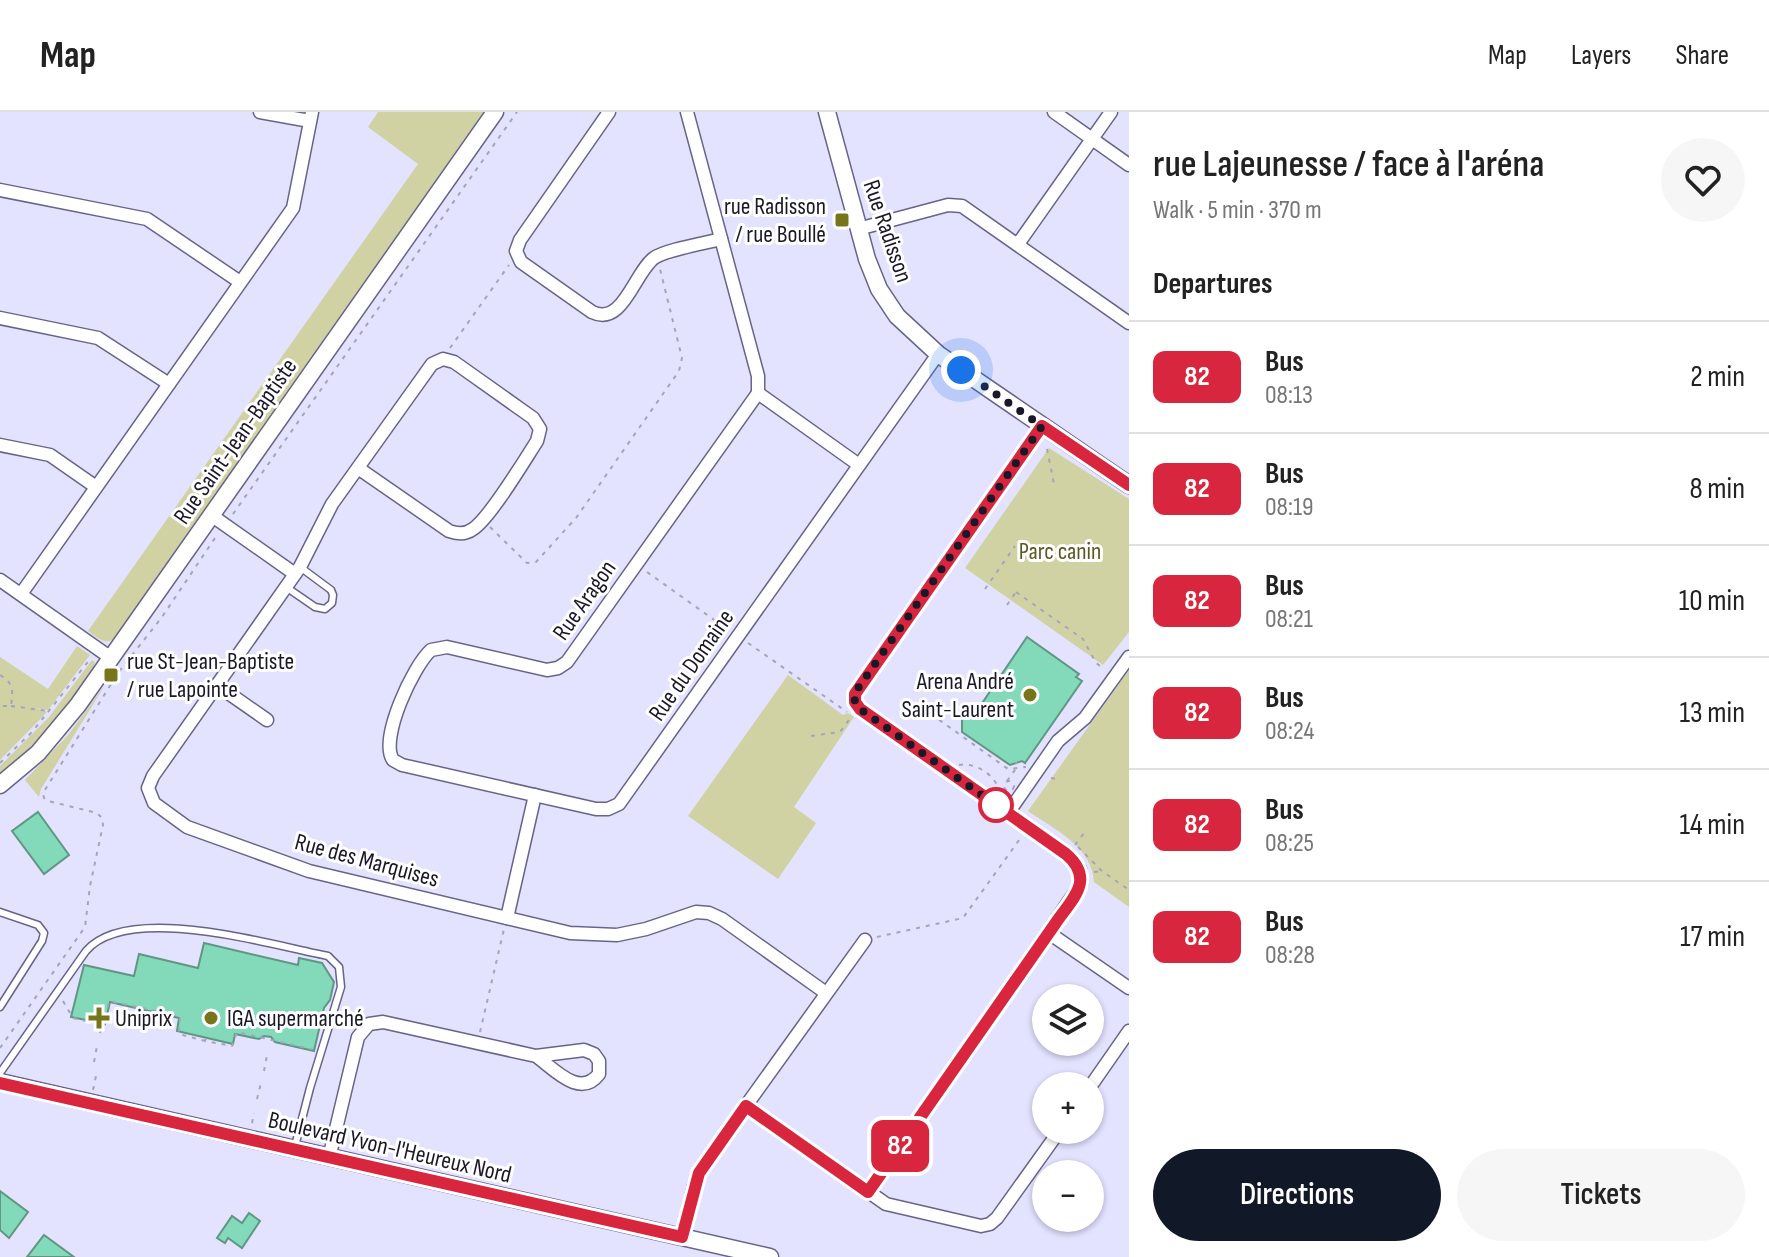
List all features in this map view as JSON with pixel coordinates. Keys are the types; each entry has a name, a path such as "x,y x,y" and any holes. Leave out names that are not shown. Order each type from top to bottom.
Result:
{"street":[{"path":"21,594 294,204 311,117 260,112"},
{"name":"Rue Saint-Jean-Baptiste","path":"0,785 21,770 54,736 105,653 218,520 495,112"},
{"path":"609,112 520,240 517,254 525,265 592,312 601,315 615,310 657,257 721,239"},
{"path":"687,112 758,376 758,393 859,465"},
{"name":"Rue Radisson","path":"827,112 870,269 885,298 904,324 938,354 1129,485"},
{"path":"1054,112 1129,165"},
{"path":"1018,244 1111,112"},
{"path":"0,190 147,219 240,282"},
{"path":"858,229 957,205 970,210 1129,323"},
{"path":"0,318 98,338 169,384"},
{"name":"Rue du Domaine","path":"390,755 402,765 600,810 622,802 938,354"},
{"path":"358,468 449,531 467,532 482,520 537,441 539,426 533,418 454,362 443,359"},
{"name":"Rue des Marquises","path":"443,359 428,368 330,507 297,570 150,782 149,794 156,805 195,831 326,877 506,923 604,936 646,929 692,913 709,913 826,993"},
{"name":"Rue Aragon","path":"390,755 388,746 401,701 431,650 444,646 543,669 558,668 569,660 758,393"},
{"path":"868,1192 1088,874 1066,854 860,709 854,699 856,691 1042,426"},
{"path":"0,445 50,455 96,487"},
{"path":"218,520 297,570"},
{"path":"0,580 105,653"},
{"path":"1008,813 1058,741 1085,718 1129,657"},
{"path":"217,685 267,720"},
{"path":"506,923 535,795"},
{"path":"1049,933 1129,988"},
{"path":"682,1237 699,1173 865,940"},
{"path":"329,1158 358,1037 369,1024 383,1022 536,1056 587,1050 599,1061 599,1074 591,1082 578,1085 536,1056"},
{"path":"1100,1072 1129,1031"},
{"name":"Boulevard Yvon-l'Heureux Nord","path":"0,1082 770,1257"},
{"path":"746,1106 889,1205 978,1226 987,1226 997,1218 1050,1144"}],"lane":[{"path":"286,587 317,608 325,609 332,603 331,590 297,570"},
{"path":"0,912 38,925 44,933 0,1007"},
{"path":"0,1073 86,951 107,935 173,926 328,956 339,967 341,987 294,1150"}],"path":[{"path":"0,1048 85,927 103,823 97,813 48,801 43,793 118,673 162,617 218,520 517,112"},
{"path":"443,359 517,254"},
{"path":"482,520 523,560 530,564 536,562 576,518 679,371 682,358 657,257"},
{"path":"1047,449 1054,484"},
{"path":"985,589 1015,546"},
{"path":"636,565 731,632"},
{"path":"1007,605 1017,592 1083,639 1096,663 1103,668"},
{"path":"746,642 848,712"},
{"path":"0,763 105,653"},
{"path":"0,675 12,686 11,706"},
{"path":"0,706 49,712"},
{"path":"931,714 1013,772"},
{"path":"811,736 840,732 853,715"},
{"path":"1007,781 1017,767 1016,762"},
{"path":"953,763 975,765 997,782 1001,797"},
{"path":"1008,769 1024,765 1031,770"},
{"path":"1051,778 1061,780"},
{"path":"1084,833 1076,846 1102,871 1129,890"},
{"path":"865,940 963,918 1023,836"},
{"path":"1088,874 1102,871"},
{"path":"480,1033 506,923"},
{"path":"52,975 55,982"},
{"path":"100,1033 109,1001 180,1016 179,1034 232,1046 237,1032 316,1050"},
{"path":"66,1003 73,1018 102,1024"},
{"path":"94,1062 97,1046"},
{"path":"264,1071 267,1055"},
{"path":"92,1092 96,1076"},
{"path":"257,1099 261,1083"},
{"path":"251,1128 254,1113"}],"green space":[{"path":"378,112 485,112 115,638 101,640 88,631 418,164 368,127"},
{"name":"Parc canin","path":"1049,448 1129,499 1129,632 1103,665 965,568"},
{"path":"77,646 90,655 48,710 35,708 47,712 0,760 0,657 48,689"},
{"path":"92,660 95,662 93,670 61,712 0,776 0,766 49,717"},
{"path":"1129,670 1129,907 1094,882 1087,858 1070,840 1028,811"},
{"path":"788,675 843,715 848,713 854,717 794,807 816,823 778,879 688,816"},
{"path":"105,685 39,797 25,780 68,735"}],"building":[{"name":"Arena André Saint-Laurent","path":"1027,637 1079,674 1076,677 1082,681 1025,763 1010,765 962,732 962,719 958,716 964,708 974,715"},
{"path":"38,812 69,855 44,874 12,831"},
{"path":"204,943 298,965 299,958 322,963 334,982 314,1051 275,1042 271,1037 259,1039 235,1034 233,1044 177,1031 179,1018 110,1002 105,1024 71,1017 84,965 134,976 139,954 198,968"},
{"path":"0,1191 28,1212 9,1238 0,1230"},
{"path":"249,1213 260,1221 242,1248 228,1238 225,1243 217,1238 232,1216 242,1223"},
{"path":"44,1235 74,1257 27,1257"}],"bus line":[{"name":"82","path":"0,1083 682,1237 699,1173 746,1106 868,1192 1055,924 1079,888 1081,877 1080,869 1066,854 860,709 855,702 855,694 1042,426 1129,485"}],"place":[{"name":"rue Radisson / rue Boullé","path":"842,220"},
{"name":"rue St-Jean-Baptiste / rue Lapointe","path":"111,675"},
{"name":"Arena André Saint-Laurent","path":"1030,695"},
{"name":"Uniprix","path":"99,1018"},
{"name":"IGA supermarché","path":"211,1018"}],"route":[{"path":"961,370 1042,426 856,691 854,699 860,709 996,805"}]}
